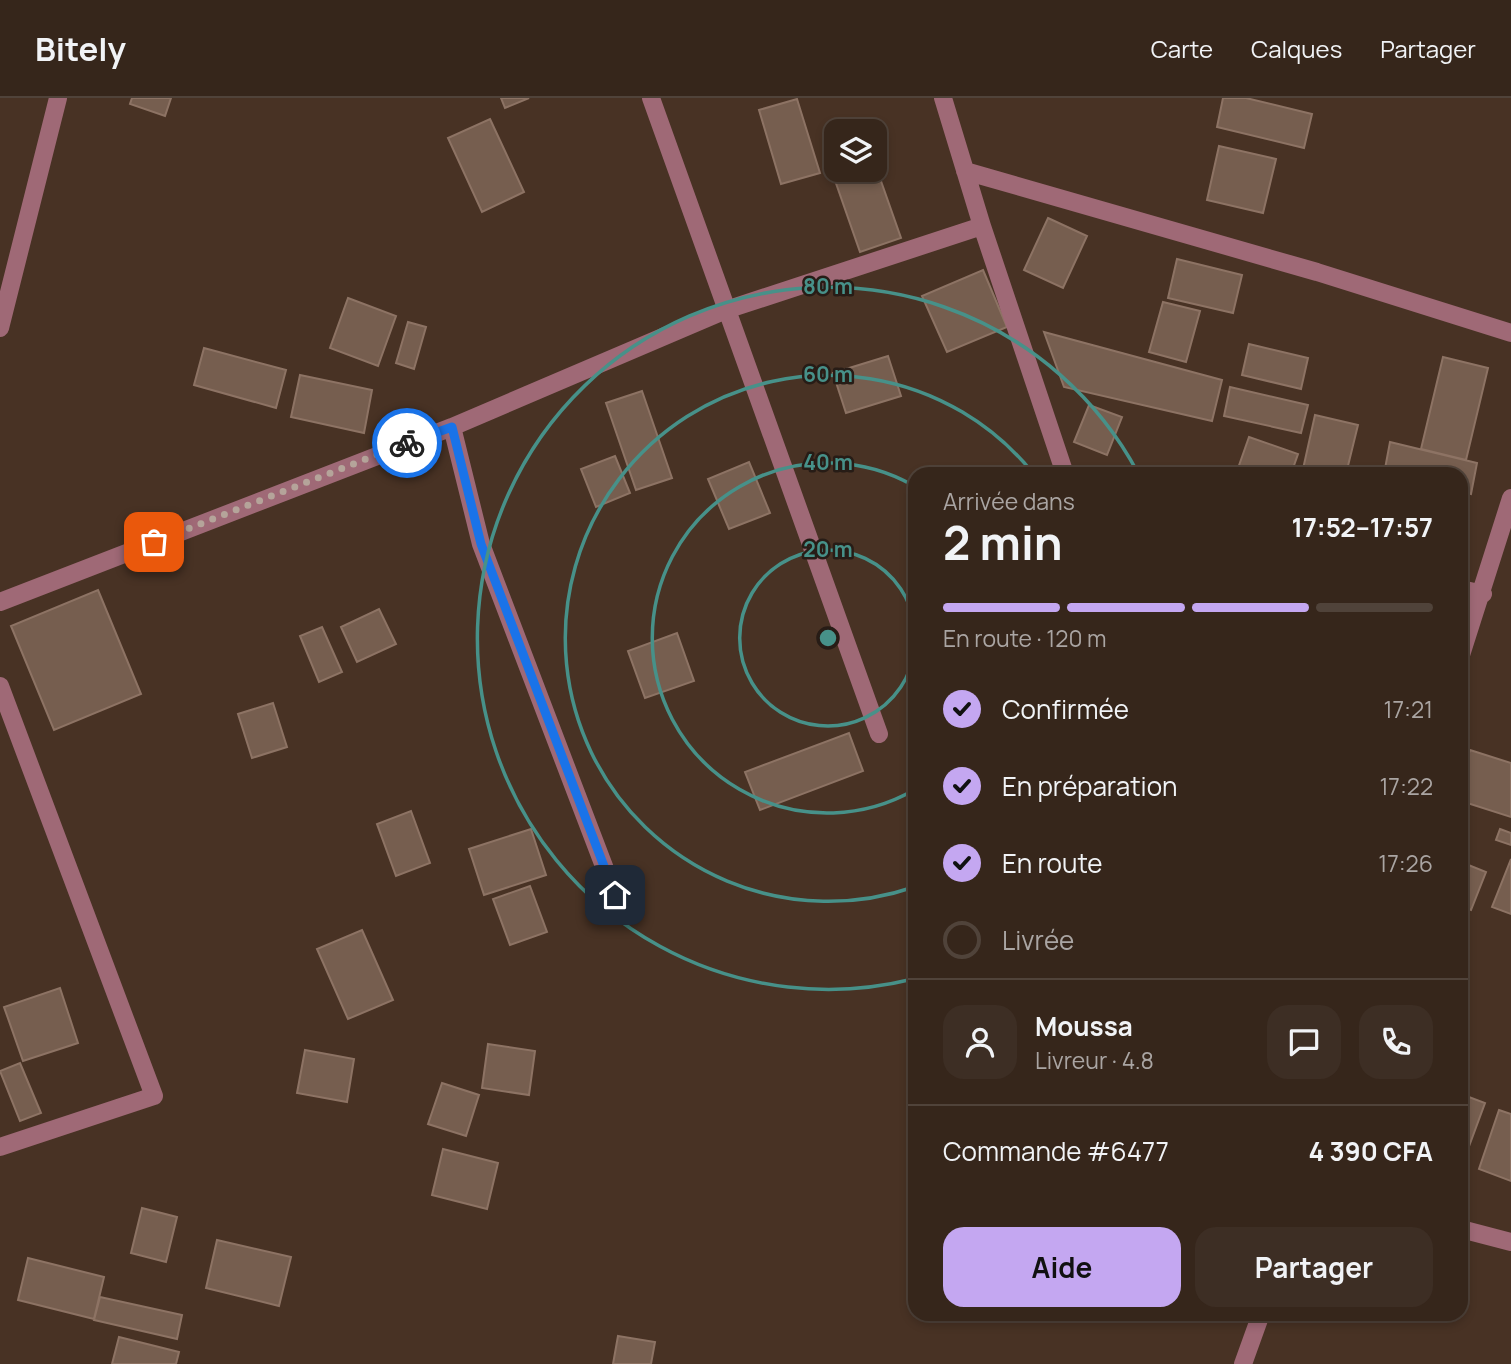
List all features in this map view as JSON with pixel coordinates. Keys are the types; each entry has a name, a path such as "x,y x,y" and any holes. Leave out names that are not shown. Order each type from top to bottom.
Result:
{"street":[{"path":"0,328 58,98"},
{"path":"651,98 879,734"},
{"path":"943,98 982,226 1063,467"},
{"path":"965,171 1304,268 1511,333"},
{"path":"0,603 452,427 726,310 982,226"},
{"path":"452,427 481,544 615,895"},
{"path":"1468,636 1511,498"},
{"path":"1468,591 1483,594"},
{"path":"0,686 154,1096 0,1147"},
{"path":"1468,1231 1511,1242"},
{"path":"1243,1364 1258,1321"}],"building":[{"path":"132,98 171,98 165,116 130,104"},
{"path":"501,98 529,98 505,108"},
{"path":"1223,98 1246,98 1312,114 1304,148 1217,127"},
{"path":"797,99 820,173 781,184 759,110"},
{"path":"490,119 524,192 482,212 448,138"},
{"path":"1219,146 1276,159 1263,213 1207,200"},
{"path":"836,182 881,182 901,238 860,252"},
{"path":"1048,218 1087,236 1063,288 1024,270"},
{"path":"1177,259 1242,275 1233,313 1168,298"},
{"path":"983,270 1007,327 947,352 922,296"},
{"path":"348,298 396,316 378,366 330,348"},
{"path":"1163,302 1200,311 1186,362 1149,352"},
{"path":"408,322 426,327 414,369 396,363"},
{"path":"1044,332 1222,380 1212,421 1064,387"},
{"path":"1249,344 1308,358 1301,389 1242,375"},
{"path":"204,348 286,370 276,408 194,385"},
{"path":"888,356 901,396 846,413 833,373"},
{"path":"1443,357 1488,368 1466,460 1421,449"},
{"path":"300,375 372,390 364,433 291,417"},
{"path":"1230,387 1308,405 1301,433 1224,416"},
{"path":"642,391 672,478 636,490 606,403"},
{"path":"1089,405 1122,417 1107,455 1074,442"},
{"path":"1315,415 1358,425 1348,467 1303,467"},
{"path":"1249,437 1298,454 1293,467 1238,467"},
{"path":"1390,442 1477,463 1471,494 1468,493 1468,467 1385,467"},
{"path":"615,456 630,493 596,507 581,469"},
{"path":"749,462 770,513 729,529 708,479"},
{"path":"98,590 141,694 54,730 11,626"},
{"path":"379,609 396,644 357,662 341,627"},
{"path":"322,627 342,672 319,682 300,636"},
{"path":"677,633 694,681 645,698 628,651"},
{"path":"273,703 287,747 252,758 238,714"},
{"path":"849,733 863,771 760,810 745,772"},
{"path":"1470,750 1511,763 1511,817 1468,803"},
{"path":"411,811 430,863 396,876 377,824"},
{"path":"531,829 546,875 484,895 469,849"},
{"path":"1500,829 1511,833 1511,845 1496,840"},
{"path":"1511,859 1511,914 1492,907"},
{"path":"1468,865 1486,872 1471,910 1468,909"},
{"path":"530,886 547,932 510,945 493,899"},
{"path":"362,930 393,1000 348,1019 317,949"},
{"path":"60,988 78,1043 23,1061 4,1007"},
{"path":"488,1044 535,1051 529,1095 482,1088"},
{"path":"305,1050 354,1059 347,1102 297,1093"},
{"path":"20,1063 41,1113 20,1121 0,1071"},
{"path":"442,1083 479,1095 466,1136 428,1124"},
{"path":"1468,1097 1485,1103 1468,1149"},
{"path":"1499,1110 1511,1114 1511,1181 1479,1169"},
{"path":"443,1149 498,1163 487,1209 432,1195"},
{"path":"142,1208 177,1217 166,1262 131,1253"},
{"path":"217,1240 291,1257 279,1306 206,1288"},
{"path":"28,1258 104,1277 94,1319 18,1300"},
{"path":"100,1297 182,1315 177,1339 94,1320"},
{"path":"618,1336 655,1342 651,1364 613,1364"},
{"path":"119,1337 179,1352 176,1364 112,1364"}],"way so far":[{"path":"154,542 407,443"}],"route":[{"path":"407,443 452,427 481,544 615,895"}]}
